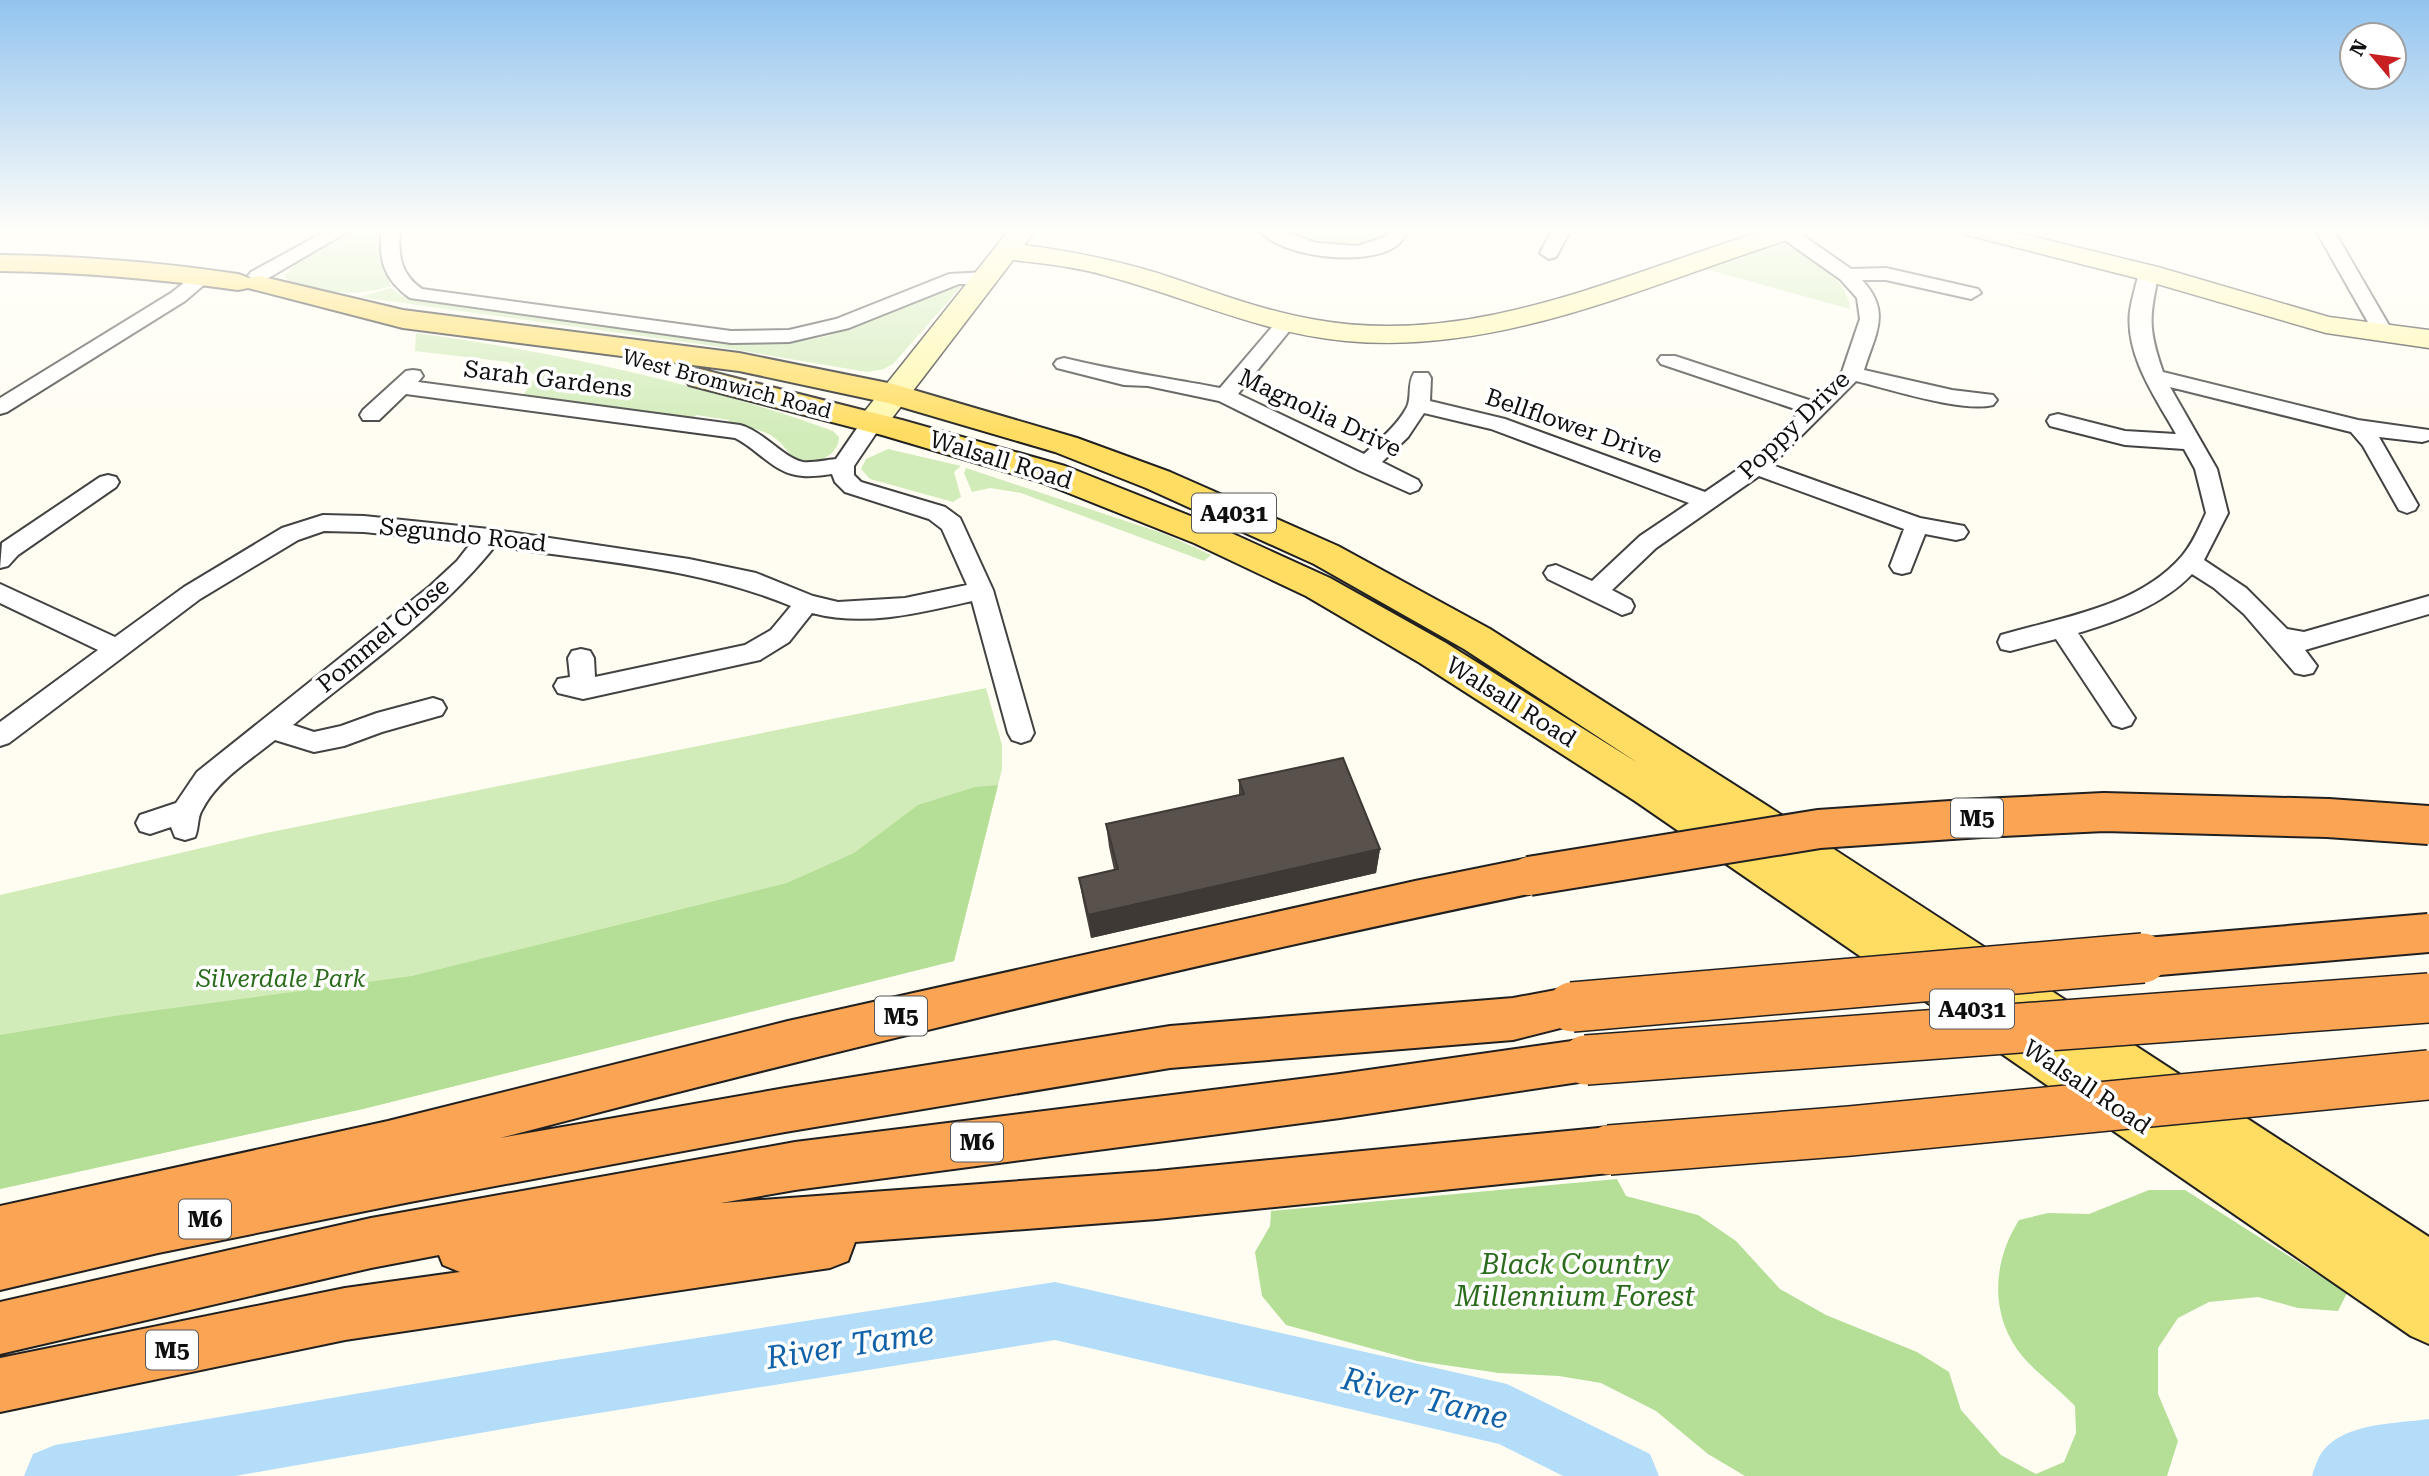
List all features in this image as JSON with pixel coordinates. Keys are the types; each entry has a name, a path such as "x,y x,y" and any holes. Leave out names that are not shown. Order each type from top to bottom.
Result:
{"highway":[{"name":"M5","path":"0,1231 388,1144 788,1042 1402,902 1529,877 1819,829 1981,818 2104,812 2329,818 2429,825"},
{"name":"M6","path":"0,1265 158,1228 410,1178 785,1110 1170,1047 1513,1019 1572,1007 2429,933"},
{"name":"M6","path":"0,1328 301,1259 580,1203 795,1166 1340,1096 1586,1060 2429,998"},
{"name":"M5","path":"301,1259 1157,1195 1609,1150 1864,1130 2429,1075"},
{"name":"M5","path":"0,1385 345,1314 1157,1195"}],"main road":[{"name":"West Bromwich Road","path":"319,298 403,319 739,362 903,396"},
{"name":"West Bromwich Road","path":"583,344 881,426"},
{"name":"Walsall Road","path":"903,396 1066,445 1158,480 1326,555 1435,650 1649,790 2428,1318"},
{"name":"Walsall Road","path":"881,426 1053,474 1135,505 1318,587 1752,817 2429,1266"}],"street":[{"path":"0,407 178,298"},
{"name":"West Bromwich Road","path":"445,298 731,337 789,336 842,324 907,298"},
{"path":"972,298 881,426 843,466 843,477 853,487 937,513 952,523 981,590 1021,733"},
{"path":"903,396 986,308 991,298"},
{"path":"1205,298 1285,324 1347,333 1404,336 1502,325 1585,298"},
{"name":"Poppy Drive","path":"1595,592 1648,542 1757,467 1852,374 1870,319 1867,298"},
{"path":"2010,642 2063,630 2111,612 2159,587 2190,563 2217,513 2206,468 2154,376 2141,337 2140,312 2143,298"},
{"path":"2229,298 2326,325 2429,339"},
{"path":"2364,298 2384,334"},
{"path":"1225,396 1285,324"},
{"path":"1668,360 1693,378 1816,409"},
{"name":"Magnolia Drive","path":"1064,363 1121,388 1148,380 1225,396 1410,485"},
{"path":"1852,374 1954,407 1986,400"},
{"path":"2154,376 2358,427 2422,435"},
{"path":"1366,465 1400,432 1419,405 1422,379"},
{"name":"Sarah Gardens","path":"372,415 409,381 740,432 755,439 786,464 802,469 843,466"},
{"name":"Bellflower Drive","path":"1419,405 1497,424 1709,502"},
{"path":"2057,421 2098,441 2190,442"},
{"path":"2358,427 2372,442 2407,505"},
{"path":"1757,467 1917,525 1956,532"},
{"path":"2393,480 2422,484"},
{"path":"0,560 10,549 99,495"},
{"name":"Segundo Road","path":"0,736 116,648 204,586 290,534 323,523 365,524 489,537 689,567 756,582 807,603 838,611 905,607 981,590"},
{"path":"1902,566 1917,525"},
{"name":"Pommel Close","path":"150,823 186,820 207,780 438,592 465,567 489,537"},
{"path":"2190,563 2218,577 2280,637 2304,666"},
{"path":"1556,573 1622,606"},
{"path":"0,593 116,648"},
{"path":"581,658 575,687 751,653 780,636 807,603"},
{"path":"2280,637 2304,642 2429,605"},
{"path":"2063,630 2122,718"},
{"path":"271,728 314,742 344,736 376,714 433,708"}],"green space":[{"path":"366,298 411,298 742,344 801,341 828,336 888,314 922,298 951,298 893,364 884,369 867,372 707,345"},
{"path":"1810,298 1848,298 1850,309"},
{"path":"416,333 574,360 680,384 833,431 839,437 838,444 830,455 810,462 793,457 771,436 753,428 728,424 729,420 696,415 692,419 521,399 536,375 508,362 415,351"},
{"path":"888,449 961,466 954,472 961,497 953,502 870,479 861,469 866,459"},
{"path":"966,468 1165,534 1211,555 1204,561 1021,493 990,488 972,492 964,473"},
{"name":"Silverdale Park","path":"986,688 1002,745 1002,769 954,961 363,1109 0,1189 0,895 261,834"},
{"path":"998,785 954,961 363,1109 0,1189 0,1035 121,1015 412,976 787,883 854,853 918,805 975,787"},
{"name":"Black Country Millennium Forest","path":"1617,1179 1626,1196 1698,1215 1736,1241 1780,1289 1826,1315 1917,1352 1949,1372 1961,1410 2001,1455 2036,1474 2064,1462 2076,1433 2075,1406 2023,1357 2004,1324 1998,1289 1999,1271 2003,1254 2019,1220 2048,1213 2089,1214 2149,1190 2185,1190 2347,1293 2338,1311 2298,1308 2258,1297 2209,1302 2178,1318 2158,1348 2158,1394 2178,1441 2167,1476 1745,1476 1708,1454 1656,1411 1601,1383 1559,1376 1499,1373 1417,1361 1286,1325 1262,1296 1255,1252 1270,1226 1271,1211"}],"building":[{"path":"1343,758 1380,849 1088,915 1079,878 1118,869 1106,824 1244,794 1239,780"}],"waterway":[{"name":"River Tame","path":"55,1476 543,1392 1055,1311 1507,1415 1628,1476"},
{"name":"River Tame","path":"2343,1476 2361,1460 2429,1450"}]}
